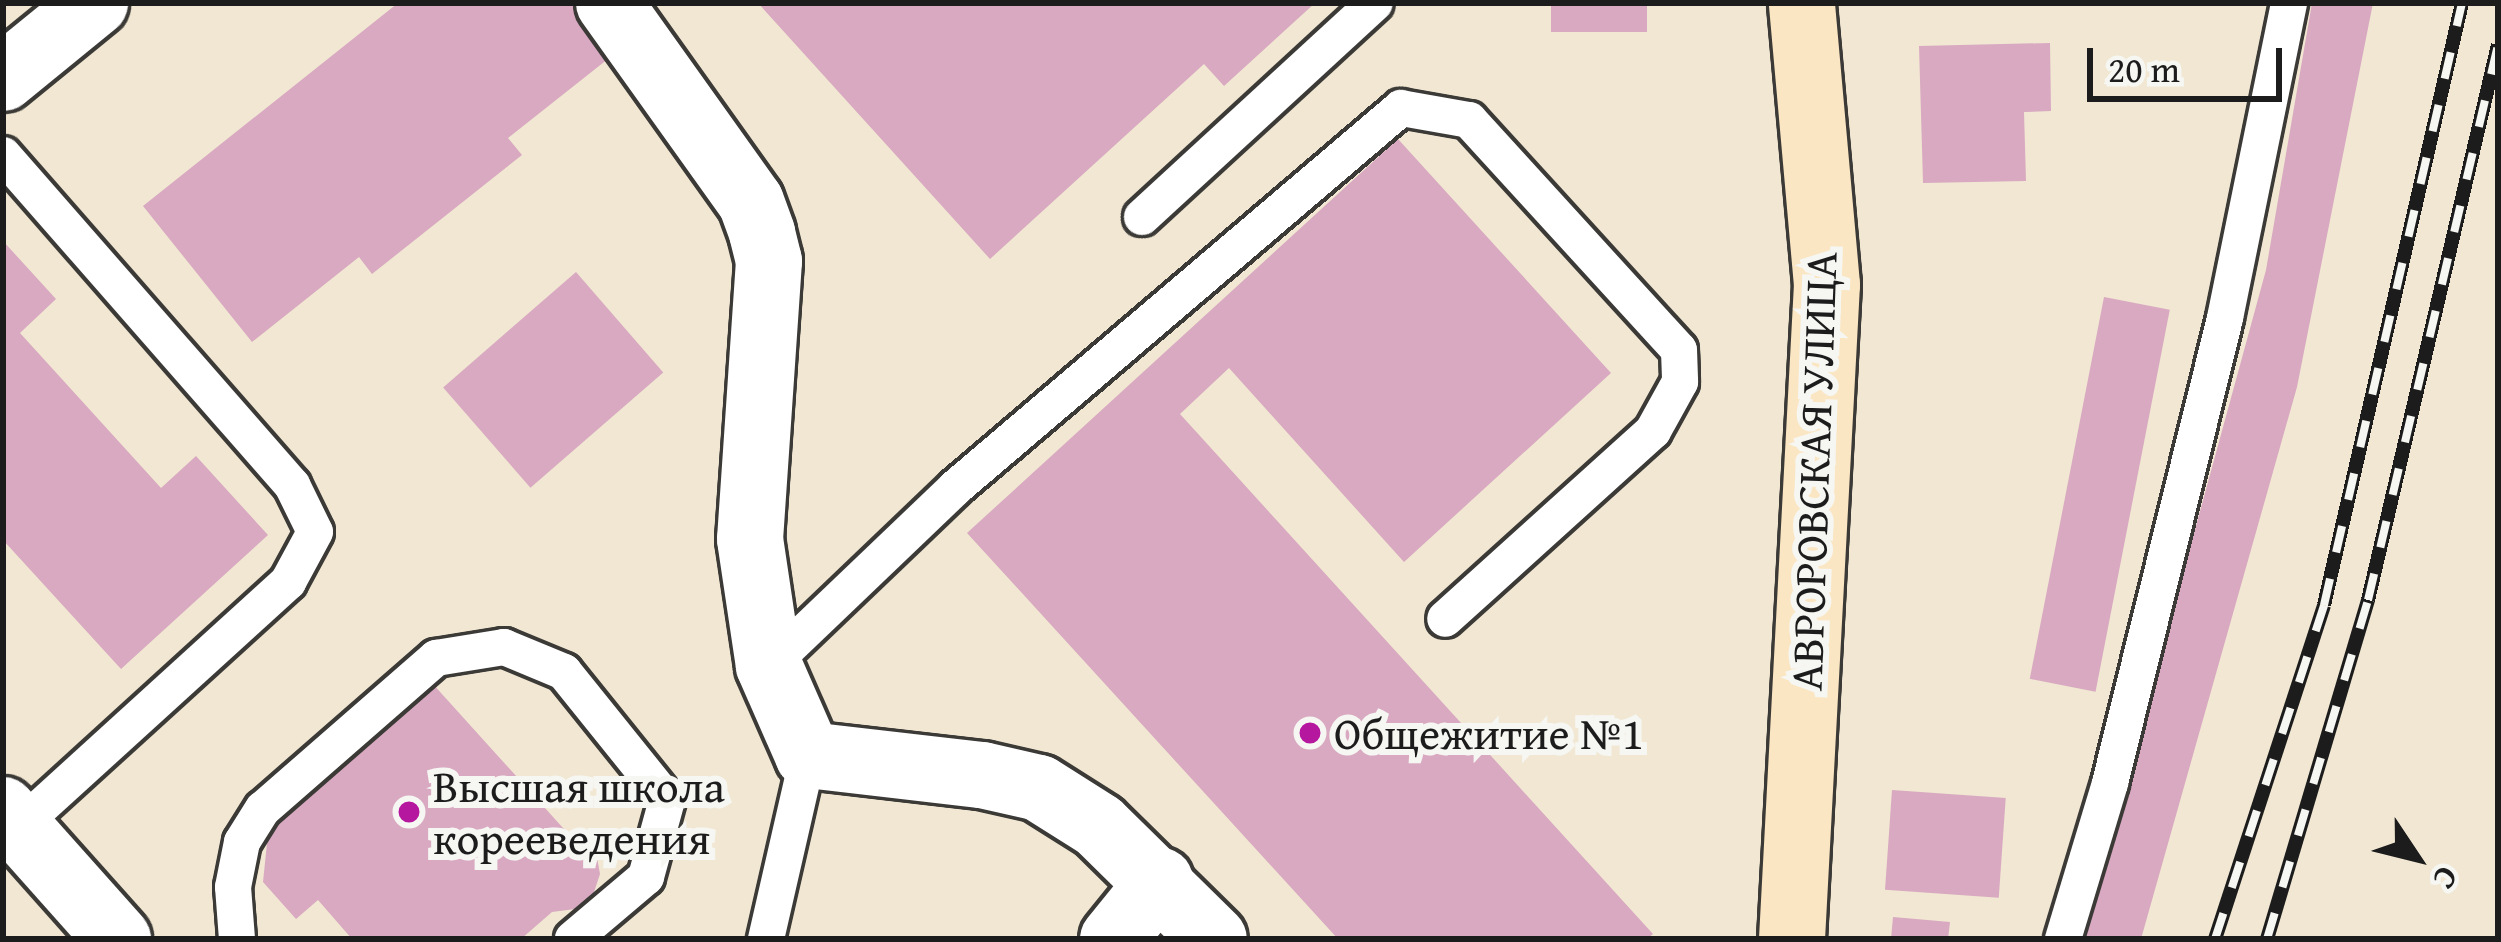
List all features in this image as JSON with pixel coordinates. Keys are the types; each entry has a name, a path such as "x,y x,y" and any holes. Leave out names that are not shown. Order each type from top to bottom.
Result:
{"main road":[{"name":"АВРОРОВСКАЯ УЛИЦА","path":"1792,939 1827,285 1802,3"}],"street":[{"path":"11,53 94,3"},
{"path":"609,3 751,202 762,232 769,261 751,539 769,666 808,755 982,775 1039,788 1100,826 1214,939"},
{"path":"8,818 118,939"},
{"path":"1113,939 1160,881"}],"lane":[{"path":"1142,217 1376,3"},
{"path":"2062,939 2110,783 2225,318 2289,3"},
{"path":"769,666 956,488 1400,108 1468,120 1679,350 1680,382 1653,431 1445,619"},
{"path":"3,155 292,484 315,532 288,582 8,818"},
{"path":"237,939 232,887 242,842 263,809 436,658 504,646 564,671 667,800 646,877 573,939"},
{"path":"766,939 808,755"}],"building":[{"path":"398,3 579,3 618,51 508,138 522,155 372,274 359,257 252,342 143,206"},
{"path":"758,3 1315,3 1224,86 1204,64 990,259"},
{"path":"1551,3 1647,3 1647,32 1551,32"},
{"path":"2312,3 2373,3 2297,387 2141,939 2083,939 2266,270"},
{"path":"2050,43 2051,111 2024,112 2026,181 1923,183 1919,46"},
{"name":"Общежитие №1","path":"1398,139 1611,373 1404,562 1229,368 1180,414 1653,934 1647,939 1338,939 967,533"},
{"path":"3,241 56,299 20,333 161,488 196,456 268,535 121,669 3,540"},
{"path":"576,272 663,372 530,488 443,387"},
{"path":"2104,297 2170,310 2096,692 2030,679"},
{"name":"Высшая школа корееведения","path":"432,683 563,828 596,852 600,874 592,898 575,909 552,912 521,939 352,939 318,900 296,919 263,882 272,795"},
{"path":"1892,790 2006,798 1999,898 1885,890"},
{"path":"1893,917 1950,922 1948,939 1891,939"}],"railway":[{"path":"2215,939 2324,605 2462,3"},
{"path":"2267,939 2368,600 2498,45"}],"place":[{"name":"Общежитие №1","path":"1310,733"},
{"name":"Высшая школа корееведения","path":"409,812"}]}
